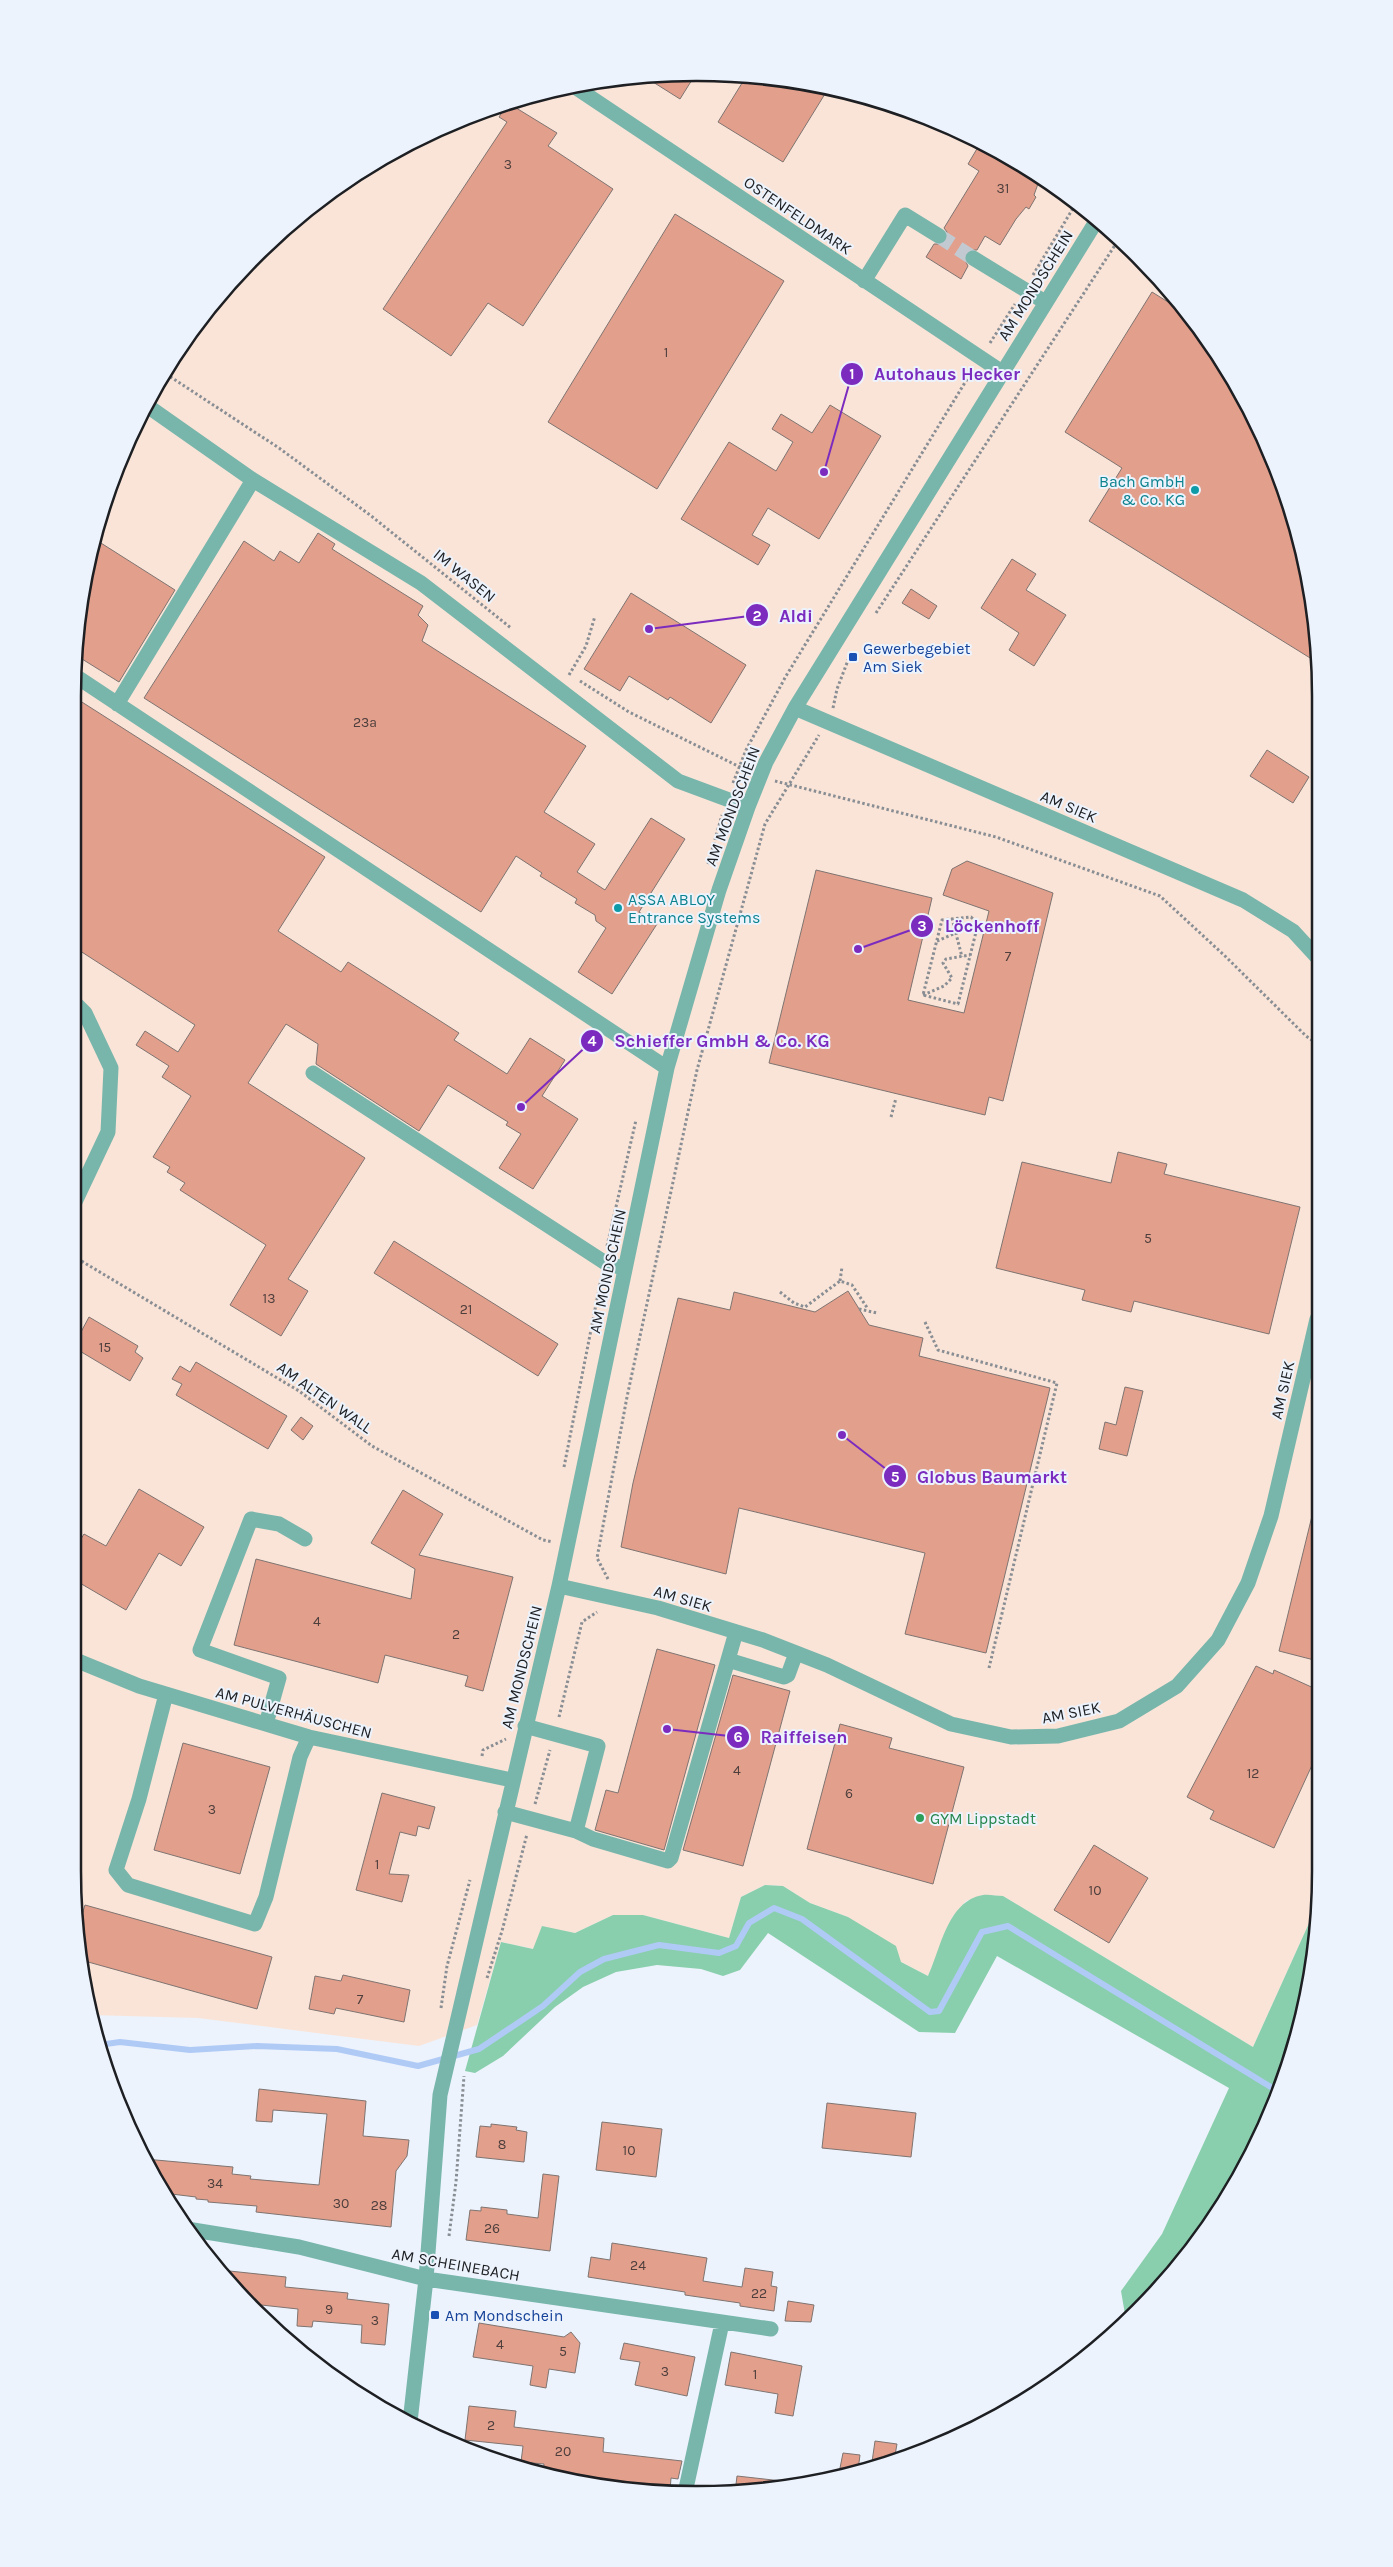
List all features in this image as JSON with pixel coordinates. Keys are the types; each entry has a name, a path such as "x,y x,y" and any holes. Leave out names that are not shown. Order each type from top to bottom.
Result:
{"street":[{"name":"OSTENFELDMARK","path":"582,92 1002,372"},
{"path":"864,281 906,215 939,236"},
{"name":"AM MONDSCHEIN","path":"411,2415 426,2279 440,2095 504,1812 568,1546 667,1068 719,890 760,777 795,708 1093,226"},
{"path":"973,258 1045,302"},
{"path":"153,410 253,480 422,583 678,781 748,807"},
{"path":"117,704 253,480"},
{"path":"82,680 667,1068"},
{"name":"AM SIEK","path":"795,708 1243,900 1293,931 1312,952"},
{"path":"81,1009 85,1013 111,1068 108,1132 81,1189"},
{"path":"313,1073 604,1262 625,1269"},
{"name":"AM SIEK","path":"559,1586 658,1608 796,1653 827,1664 951,1724 1011,1737 1058,1736 1119,1720 1177,1686 1218,1640 1248,1584 1270,1516 1312,1339"},
{"path":"266,1724 279,1678 200,1650 251,1519 279,1524 305,1539"},
{"path":"504,1812 576,1831 593,1839 668,1861 671,1858 736,1632"},
{"path":"728,1660 784,1677 788,1675 796,1653"},
{"name":"AM PULVERHÄUSCHEN","path":"81,1662 139,1686 309,1737 512,1780"},
{"path":"166,1694 139,1799 116,1870 128,1885 255,1924 266,1897 300,1757 309,1737"},
{"path":"525,1726 598,1746 576,1831"},
{"name":"AM SCHEINEBACH","path":"197,2230 299,2247 426,2279 771,2329"},
{"path":"687,2486 722,2323"}],"path":[{"path":"707,866 727,799 746,750 786,676 1072,209"},
{"path":"872,621 1115,246"},
{"name":"IM WASEN","path":"171,377 279,448 363,509 512,629"},
{"path":"570,675 586,646 595,616"},
{"path":"485,1985 502,1931 582,1622 603,1608 606,1596 609,1580 597,1558 627,1397 697,1070 765,824 828,722 850,654"},
{"path":"563,670 630,712 760,777 996,837 1160,896 1312,1040"},
{"path":"922,995 942,920 971,917 978,924"},
{"path":"952,918 962,957"},
{"path":"937,941 978,924"},
{"path":"922,995 958,1004 978,924"},
{"path":"922,995 944,986 952,978 943,963 946,959 970,955"},
{"path":"891,1117 896,1098"},
{"path":"562,1475 604,1262 638,1115"},
{"name":"AM ALTEN WALL","path":"81,1261 299,1391 372,1446 543,1540 568,1546"},
{"path":"780,1292 794,1303 805,1307 840,1281 842,1267"},
{"path":"840,1281 852,1284 868,1309"},
{"path":"860,1309 877,1312"},
{"path":"925,1322 938,1350 1057,1383 989,1668"},
{"path":"547,1551 551,1532"},
{"path":"479,1773 483,1750 506,1739 508,1730"},
{"path":"440,2014 447,1966 472,1873"}],"shaded area":[{"path":"696,81 737,83 817,93 856,102 932,128 1004,164 1071,208 1132,261 1185,322 1229,389 1265,461 1291,537 1300,576 1310,656 1312,696 1312,1870 1309,1924 1253,2047 1003,1896 983,1895 966,1901 953,1916 928,1976 901,1962 848,1917 810,1903 783,1886 765,1885 741,1897 729,1938 643,1915 613,1915 575,1933 542,1927 534,1949 501,1942 477,2025 419,2046 198,2018 99,2015 87,1951 81,1870 81,696 87,616 93,576 102,537 128,461 145,424 185,355 208,322 261,261 322,208 355,185 424,145 461,128 537,102 576,93 656,83"}],"green space":[{"path":"765,1885 783,1886 810,1903 848,1917 896,1946 901,1962 928,1976 947,1928 961,1906 971,1899 983,1895 1003,1896 1253,2047 1309,1924 1300,1991 1291,2030 1265,2106 1248,2143 1208,2212 1185,2245 1125,2313 1121,2291 1162,2234 1229,2088 997,1956 955,2033 919,2032 768,1933 740,1970 723,1976 701,1969 657,1965 616,1972 583,1987 555,2007 503,2056 475,2073 465,2071 501,1942 533,1949 542,1926 575,1933 613,1915 643,1915 729,1938 741,1897"}],"building":[{"path":"691,81 680,99 655,83"},
{"path":"742,83 824,95 783,162 718,122"},
{"path":"517,108 557,133 548,146 613,189 523,326 488,303 451,356 383,309 507,122 499,117 501,113"},
{"path":"977,149 1038,185 1034,195 1036,197 1029,209 1026,207 1016,219 1000,245 985,236 977,250 969,250 965,253 964,258 968,266 961,279 926,257 934,244 943,244 947,240 947,232 944,228 979,171 968,164"},
{"path":"675,214 784,281 657,489 548,422"},
{"name":"Bach GmbH & Co. KG","path":"1152,292 1168,302 1185,322 1229,389 1265,461 1291,537 1300,576 1310,658 1089,521 1122,468 1065,432"},
{"path":"830,405 881,436 819,539 768,508 752,535 770,545 758,565 681,519 729,442 776,471 793,442 772,429 781,414 812,433"},
{"path":"318,533 335,544 332,549 423,606 418,615 428,625 422,641 586,746 544,812 595,844 577,872 605,890 651,818 685,839 639,912 657,924 612,994 578,972 606,928 596,921 595,915 575,903 577,899 540,876 542,873 516,856 481,912 144,698 244,541 274,561 280,551 299,563"},
{"path":"101,543 175,590 119,682 83,659 93,576"},
{"path":"1012,559 1036,574 1026,590 1066,615 1034,666 1009,650 1019,633 981,608"},
{"path":"911,589 937,606 929,619 902,603"},
{"path":"631,593 746,665 711,723 670,697 668,700 629,676 620,691 584,669"},
{"path":"81,701 325,857 278,931 341,972 348,962 459,1033 454,1040 507,1074 530,1038 565,1060 542,1096 578,1119 533,1189 499,1168 521,1134 506,1125 508,1122 448,1085 419,1131 316,1064 318,1044 286,1024 248,1083 365,1158 288,1279 308,1291 281,1336 230,1305 266,1245 180,1190 185,1183 167,1172 170,1167 153,1157 191,1096 162,1077 169,1066 136,1045 145,1031 178,1052 195,1025 81,952"},
{"path":"1267,750 1309,777 1293,803 1250,776"},
{"path":"967,861 1053,893 1003,1101 989,1097 985,1115 769,1063 816,870 932,898 908,1000 964,1013 989,911 943,895 952,869"},
{"path":"1118,1152 1167,1164 1164,1174 1300,1207 1269,1334 1134,1301 1131,1312 1082,1300 1085,1290 996,1268 1022,1162 1111,1183"},
{"path":"394,1241 558,1344 538,1376 374,1273"},
{"path":"848,1291 869,1325 923,1338 919,1356 1050,1388 986,1653 905,1634 925,1553 739,1508 726,1574 621,1547 633,1483 678,1298 730,1310 734,1292 815,1312"},
{"path":"89,1317 138,1346 135,1352 143,1358 130,1381 81,1352 81,1332"},
{"path":"196,1362 287,1416 268,1449 176,1395 182,1384 172,1379 180,1366 190,1372"},
{"path":"1125,1387 1143,1391 1127,1456 1099,1449 1105,1422 1116,1425"},
{"path":"301,1417 313,1426 303,1440 291,1430"},
{"path":"139,1489 204,1527 181,1566 159,1553 126,1610 81,1584 81,1539 84,1534 106,1546"},
{"path":"403,1490 443,1514 419,1555 513,1577 483,1691 465,1686 468,1676 385,1655 378,1683 234,1645 256,1559 411,1599 415,1569 371,1543"},
{"path":"1312,1516 1312,1659 1279,1651"},
{"path":"657,1649 715,1665 664,1850 595,1830 606,1790 618,1793"},
{"path":"1256,1666 1273,1674 1274,1670 1312,1687 1312,1765 1274,1848 1210,1819 1214,1811 1187,1797"},
{"path":"733,1675 790,1691 743,1866 683,1850"},
{"path":"840,1724 892,1738 889,1748 964,1767 933,1884 807,1849"},
{"path":"183,1743 270,1767 240,1874 154,1850"},
{"path":"382,1793 435,1807 429,1829 418,1826 416,1836 400,1832 389,1874 409,1875 402,1902 356,1890"},
{"path":"1094,1845 1148,1878 1109,1943 1054,1910"},
{"path":"85,1905 272,1957 257,2009 89,1962 83,1911"},
{"path":"343,1975 410,1990 404,2022 336,2008 334,2014 309,2009 315,1976 341,1981"},
{"path":"259,2089 366,2101 363,2136 409,2140 407,2156 396,2171 391,2227 256,2212 257,2206 208,2202 208,2200 196,2199 196,2197 174,2194 154,2160 233,2167 232,2174 251,2176 250,2179 319,2185 327,2114 273,2110 272,2122 256,2121"},
{"path":"827,2103 916,2113 911,2157 822,2148"},
{"path":"602,2122 662,2129 656,2177 596,2170"},
{"path":"491,2124 517,2127 516,2130 527,2132 524,2162 476,2157 480,2126 491,2127"},
{"path":"543,2174 559,2176 550,2251 466,2240 470,2210 481,2211 481,2207 507,2210 507,2214 538,2218"},
{"path":"612,2243 707,2258 703,2281 742,2287 745,2268 773,2272 771,2286 777,2287 774,2311 740,2306 740,2303 685,2295 685,2292 588,2277 591,2257 610,2260"},
{"path":"230,2271 286,2277 285,2287 348,2293 347,2299 389,2304 385,2345 361,2343 362,2325 313,2321 312,2327 297,2326 298,2309 260,2305"},
{"path":"788,2301 814,2305 811,2322 785,2321"},
{"path":"479,2323 564,2337 571,2332 580,2343 575,2373 549,2369 546,2388 530,2385 533,2366 473,2357"},
{"path":"624,2343 695,2357 687,2396 635,2385 640,2362 620,2359"},
{"path":"731,2352 802,2366 793,2416 775,2413 778,2394 725,2385"},
{"path":"469,2406 516,2411 514,2427 604,2438 603,2452 682,2461 678,2479 671,2478 670,2485 656,2484 576,2474 544,2467 544,2464 521,2460 523,2446 465,2440"},
{"path":"875,2441 897,2444 896,2452 872,2460"},
{"path":"843,2453 860,2455 859,2464 840,2468"},
{"path":"737,2476 775,2480 737,2484"}],"waterway":[{"path":"106,2044 120,2042 190,2050 257,2046 337,2049 418,2066 479,2049 543,2006 580,1972 604,1959 659,1945 719,1953 736,1946 749,1923 774,1908 802,1919 930,2012 939,2011 982,1932 1008,1926 1272,2088"}],"tunnel":[{"path":"939,236 973,258"}],"place":[{"name":"Autohaus Hecker","path":"824,472"},
{"name":"Bach GmbH & Co. KG","path":"1195,490"},
{"name":"Aldi","path":"649,629"},
{"name":"Gewerbegebiet Am Siek","path":"853,657"},
{"name":"ASSA ABLOY Entrance Systems","path":"618,908"},
{"name":"Löckenhoff","path":"858,949"},
{"name":"Schieffer GmbH & Co. KG","path":"521,1107"},
{"name":"Globus Baumarkt","path":"842,1435"},
{"name":"Raiffeisen","path":"667,1729"},
{"name":"GYM Lippstadt","path":"920,1818"},
{"name":"Am Mondschein","path":"435,2315"}]}
